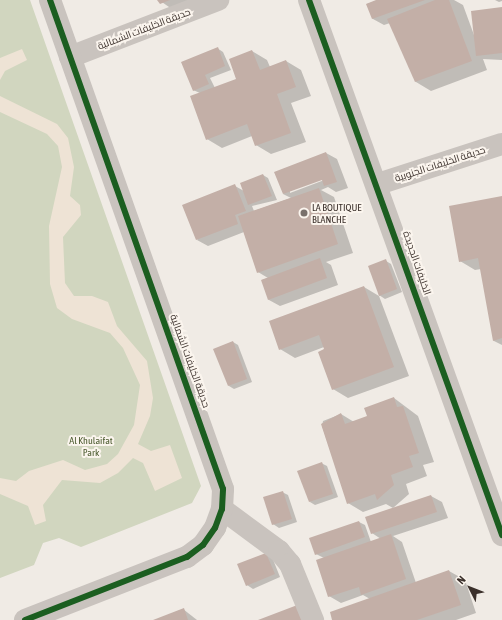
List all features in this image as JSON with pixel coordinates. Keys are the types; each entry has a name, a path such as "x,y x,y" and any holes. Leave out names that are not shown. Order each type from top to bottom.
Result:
{"street":[{"name":"حديقة الخليفات الشمالية","path":"25,620 187,557 207,539 222,509 223,489 218,469 50,0"},
{"name":"حديقة الخليفات الشمالية","path":"70,57 218,0"},
{"name":"الخليفات الجديدة","path":"309,0 378,184 502,535"},
{"name":"حديقة الخليفات الجنوبية","path":"378,184 502,144"},
{"path":"222,509 279,551 290,564 313,620"}],"green space":[{"name":"Al Khulaifat Park","path":"0,0 30,0 201,486 192,503 81,547 59,538 43,543 34,565 0,578"}],"shaded area":[{"path":"22,49 27,60 5,71 0,80 0,58"},
{"path":"0,96 57,124 68,138 74,167 70,196 80,205 81,215 63,237 65,283 74,296 92,296 108,302 117,326 147,361 153,398 150,416 138,444 151,451 170,445 182,478 155,491 143,463 133,458 118,473 100,483 62,480 43,505 46,521 35,525 28,506 0,494 0,478 16,481 29,471 63,460 85,470 107,464 118,454 134,425 140,385 123,348 110,333 72,319 57,308 50,284 49,226 62,167 58,146 47,134 0,112"}],"building":[{"path":"157,0 170,0 160,4"},
{"path":"376,0 425,0 372,19 366,4"},
{"path":"435,0 449,0 472,61 415,82 387,19"},
{"path":"502,7 502,53 476,56 471,11"},
{"path":"218,47 225,66 205,75 209,84 193,91 181,62"},
{"path":"252,50 260,70 286,60 296,87 277,94 291,133 255,146 247,124 206,140 190,96 236,79 229,59"},
{"path":"326,152 337,182 324,186 322,180 283,194 274,172"},
{"path":"263,174 272,196 248,205 240,183"},
{"path":"235,184 246,211 235,215 238,224 196,240 182,205"},
{"path":"319,188 338,244 257,273 238,216"},
{"path":"502,196 502,338 493,341 478,258 459,262 449,206"},
{"path":"320,258 327,278 268,300 261,280"},
{"path":"386,259 397,289 379,296 368,266"},
{"path":"364,286 394,367 332,390 318,352 324,349 319,335 279,350 269,321"},
{"path":"233,341 247,379 228,386 213,349"},
{"path":"394,397 397,407 403,406 419,453 409,456 413,467 391,475 394,485 377,500 375,494 347,504 321,424 341,413 345,424 367,416 364,408"},
{"path":"322,462 333,494 309,502 297,471"},
{"path":"283,491 292,519 272,525 263,497"},
{"path":"431,495 437,512 371,534 365,517"},
{"path":"359,521 365,537 315,555 309,538"},
{"path":"391,534 406,579 361,595 359,587 328,597 316,560"},
{"path":"266,553 275,574 246,586 237,564"},
{"path":"449,570 461,605 417,620 332,620 330,612"},
{"path":"300,604 307,620 258,620"},
{"path":"184,608 188,620 153,620"}],"cycle path":[{"path":"25,620 187,557 203,545 215,528 222,509 223,489 50,0"},
{"path":"309,0 502,535"}],"place":[{"name":"LA BOUTIQUE BLANCHE","path":"304,213"}]}
